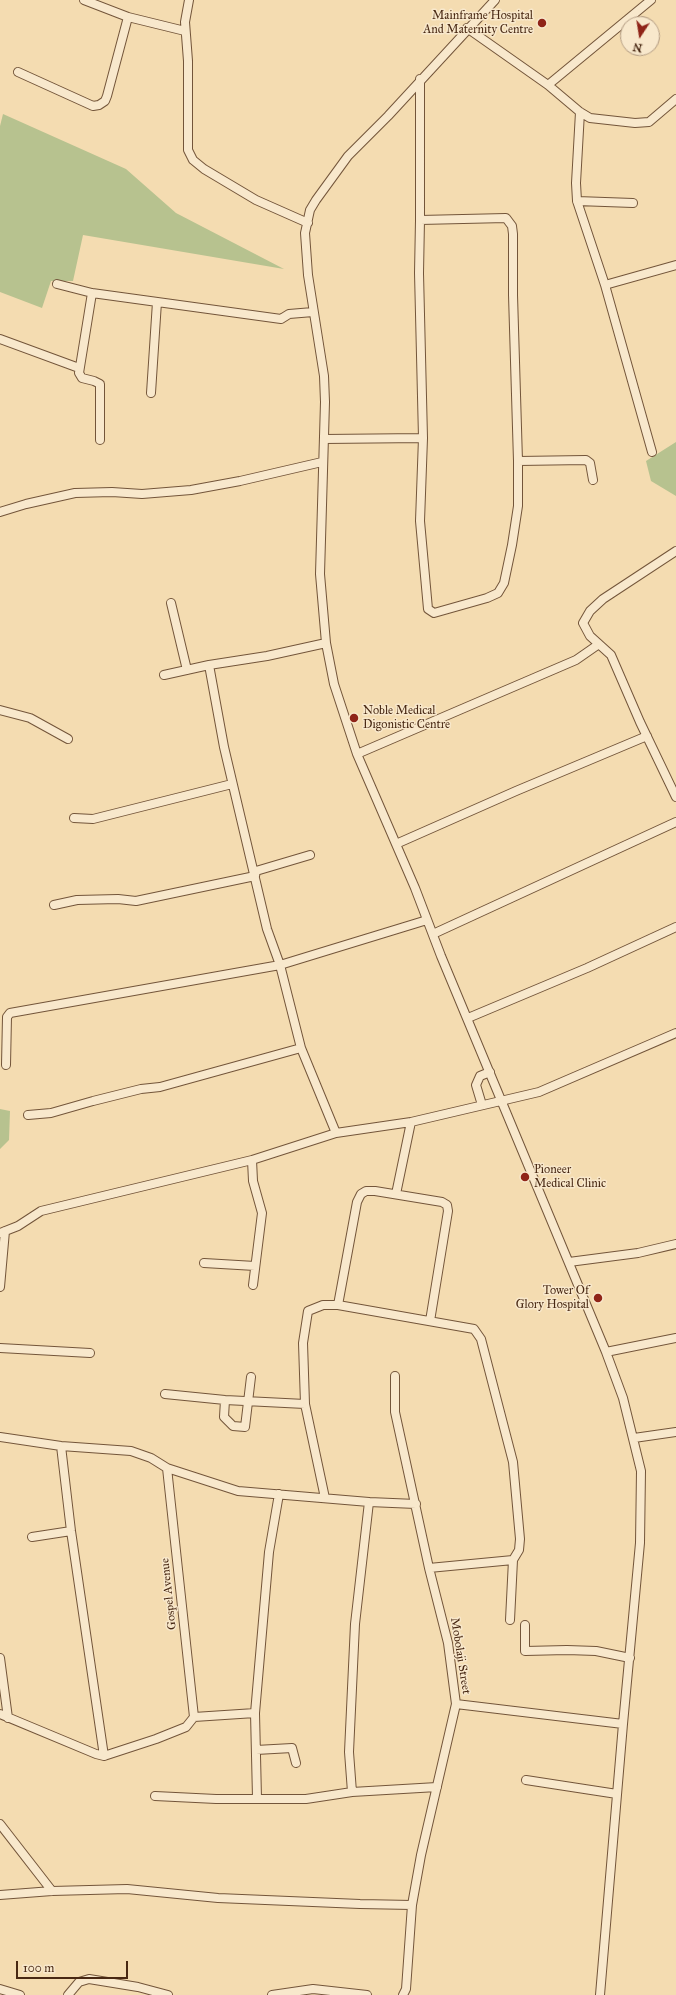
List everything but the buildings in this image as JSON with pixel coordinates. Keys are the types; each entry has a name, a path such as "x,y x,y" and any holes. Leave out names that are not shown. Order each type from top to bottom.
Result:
{"street":[{"path":"84,0 128,17 185,31"},
{"path":"189,0 185,31 188,61 188,150 193,160 204,169 256,200 308,223"},
{"path":"494,0 420,79 388,116 348,156 310,210 305,233 308,275 324,376 324,439 322,462 320,574 326,643 334,684 357,754 503,1100 606,1352 623,1398 641,1471 642,1493 640,1543 630,1658 622,1724 600,1995"},
{"path":"548,85 651,0"},
{"path":"18,72 93,106 99,105 105,101 107,96 128,17"},
{"path":"467,28 548,85 580,112 590,118 642,124 653,119 676,100"},
{"path":"420,79 420,220 423,438 420,522 428,609 433,613 487,598 500,590 507,568 518,506 518,461 512,295 512,226 506,218 499,217 420,220"},
{"path":"580,112 576,183 577,201 605,285 652,452"},
{"path":"577,201 633,203"},
{"path":"605,285 676,265"},
{"path":"57,284 92,293 281,319 289,314 313,312"},
{"path":"92,293 79,373 82,378 100,384 100,440"},
{"path":"151,393 157,302"},
{"path":"0,339 80,368"},
{"path":"324,439 423,438"},
{"path":"518,461 586,460 590,463 593,480"},
{"path":"0,512 26,504 75,493 112,492 142,494 192,490 240,481 322,462"},
{"path":"676,551 603,599 585,618 584,625 590,636 612,655 647,736 676,797"},
{"path":"171,604 187,670"},
{"path":"164,676 209,665 267,656 326,643"},
{"path":"357,754 576,660 599,644"},
{"path":"209,665 232,784 256,876 267,929 280,965 301,1048 336,1133"},
{"path":"0,710 30,718 68,740"},
{"path":"396,844 516,790 647,736"},
{"path":"74,818 93,819 232,784"},
{"path":"433,934 676,822"},
{"path":"256,876 256,871 310,855"},
{"path":"54,905 77,900 118,899 136,901 256,876"},
{"path":"6,1065 7,1017 10,1013 280,965 427,920"},
{"path":"468,1018 587,968 676,927"},
{"path":"0,1287 3,1232 18,1226 32,1215 42,1211 252,1160 336,1133 411,1122 539,1092 676,1033"},
{"path":"28,1115 52,1113 100,1099 160,1086 301,1048"},
{"path":"482,1105 476,1085 480,1076 490,1072"},
{"path":"396,1194 411,1122"},
{"path":"252,1160 254,1181 262,1213 253,1285"},
{"path":"338,1305 358,1198 366,1191 396,1194 442,1202 448,1208 430,1321"},
{"path":"569,1262 638,1252 676,1244"},
{"path":"204,1263 255,1266"},
{"path":"325,1498 305,1404 303,1342 306,1314 313,1308 338,1305 474,1329 481,1339 513,1462 520,1539 519,1550 513,1560 510,1620"},
{"path":"606,1352 676,1338"},
{"path":"0,1348 90,1353"},
{"name":"Mobolaji Street","path":"395,1376 395,1412 429,1568 448,1643 456,1704 421,1855 412,1905 404,1992"},
{"path":"224,1400 224,1418 233,1426 245,1427 251,1377"},
{"path":"164,1394 224,1400 305,1404"},
{"path":"634,1438 676,1432"},
{"path":"0,1437 62,1446 131,1450 151,1458 167,1468 238,1491 369,1502 416,1504"},
{"path":"62,1446 71,1531 104,1756"},
{"name":"Gospel Avenue","path":"167,1468 194,1717"},
{"path":"257,1798 255,1713 269,1552 279,1494"},
{"path":"352,1792 349,1752 355,1624 369,1502"},
{"path":"32,1537 71,1531"},
{"path":"429,1568 513,1560"},
{"path":"525,1625 525,1651 575,1650 630,1658"},
{"path":"0,1658 4,1716 104,1756 156,1739 186,1727 194,1717 255,1713"},
{"path":"456,1704 622,1724"},
{"path":"256,1750 292,1748 296,1763"},
{"path":"526,1780 617,1794"},
{"path":"155,1796 306,1799 352,1792 437,1787"},
{"path":"0,1824 52,1891"},
{"path":"0,1896 52,1891 127,1889 218,1898 412,1905"},
{"path":"68,1995 79,1982 89,1979 138,1987 168,1995"},
{"path":"0,1989 20,1995"},
{"path":"272,1995 313,1990 367,1995"}],"green space":[{"path":"3,114 126,169 176,213 284,269 83,235 73,281 51,281 42,308 0,292 0,126"},
{"path":"676,442 676,496 651,481 646,461"},
{"path":"0,1109 10,1111 9,1140 0,1149"}],"place":[{"name":"Mainframe Hospital And Maternity Centre","path":"542,23"},
{"name":"Noble Medical Digonistic Centre","path":"354,718"},
{"name":"Pioneer Medical Clinic","path":"525,1177"},
{"name":"Tower Of Glory Hospital","path":"598,1298"}]}
